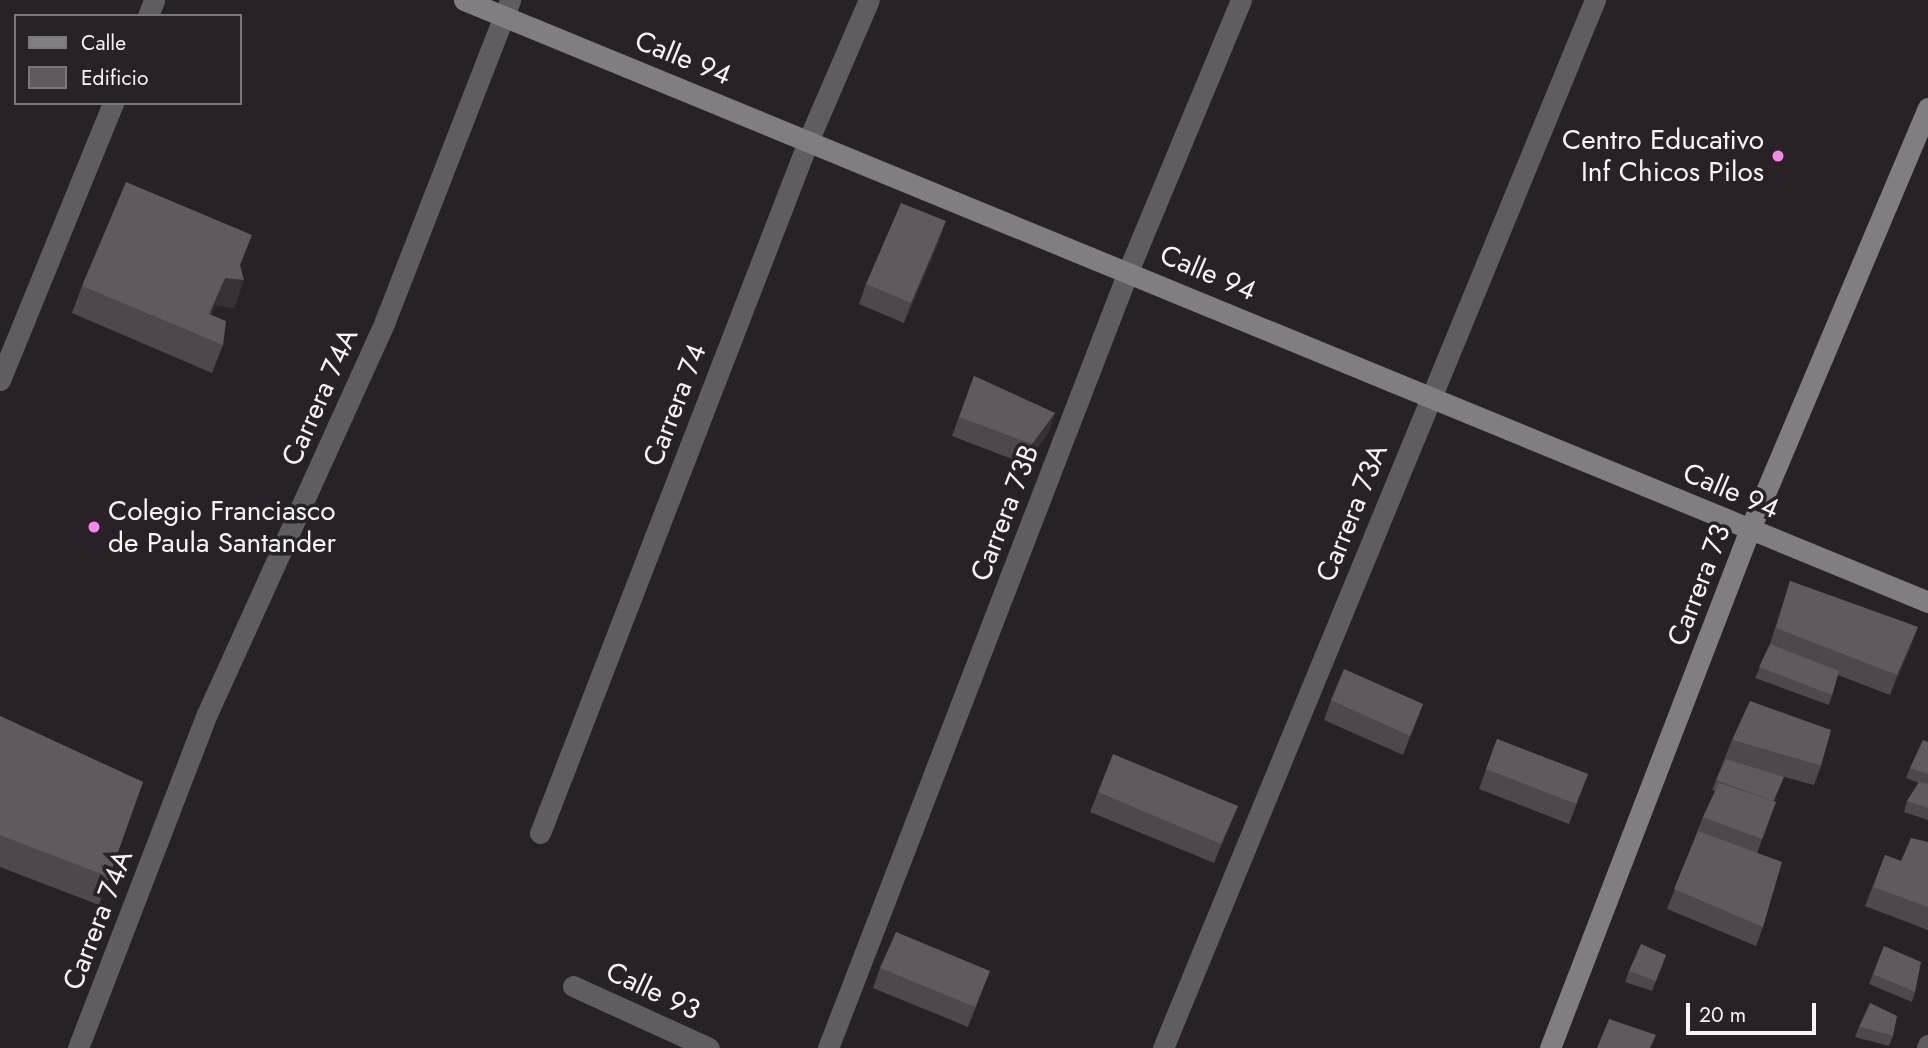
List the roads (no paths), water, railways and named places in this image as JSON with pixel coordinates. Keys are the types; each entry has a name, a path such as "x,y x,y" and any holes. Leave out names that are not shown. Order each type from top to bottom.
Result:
{"street":[{"name":"Calle 94","path":"464,0 507,8 809,139 1129,269 1429,397 1928,602"},
{"name":"Carrera 74","path":"540,834 809,139 869,0"},
{"name":"Carrera 73B","path":"828,1048 1129,269 1241,0"},
{"name":"Carrera 73A","path":"1163,1048 1429,397 1595,0"},
{"name":"Carrera 74A","path":"78,1048 207,715 386,321 507,8"},
{"path":"0,380 112,105"},
{"name":"Carrera 73","path":"1550,1048 1750,529 1928,108"},
{"name":"Calle 93","path":"573,986 709,1048"}],"place":[{"name":"Centro Educativo Inf Chicos Pilos","path":"1778,156"},
{"name":"Colegio Franciasco de Paula Santander","path":"94,527"}]}
